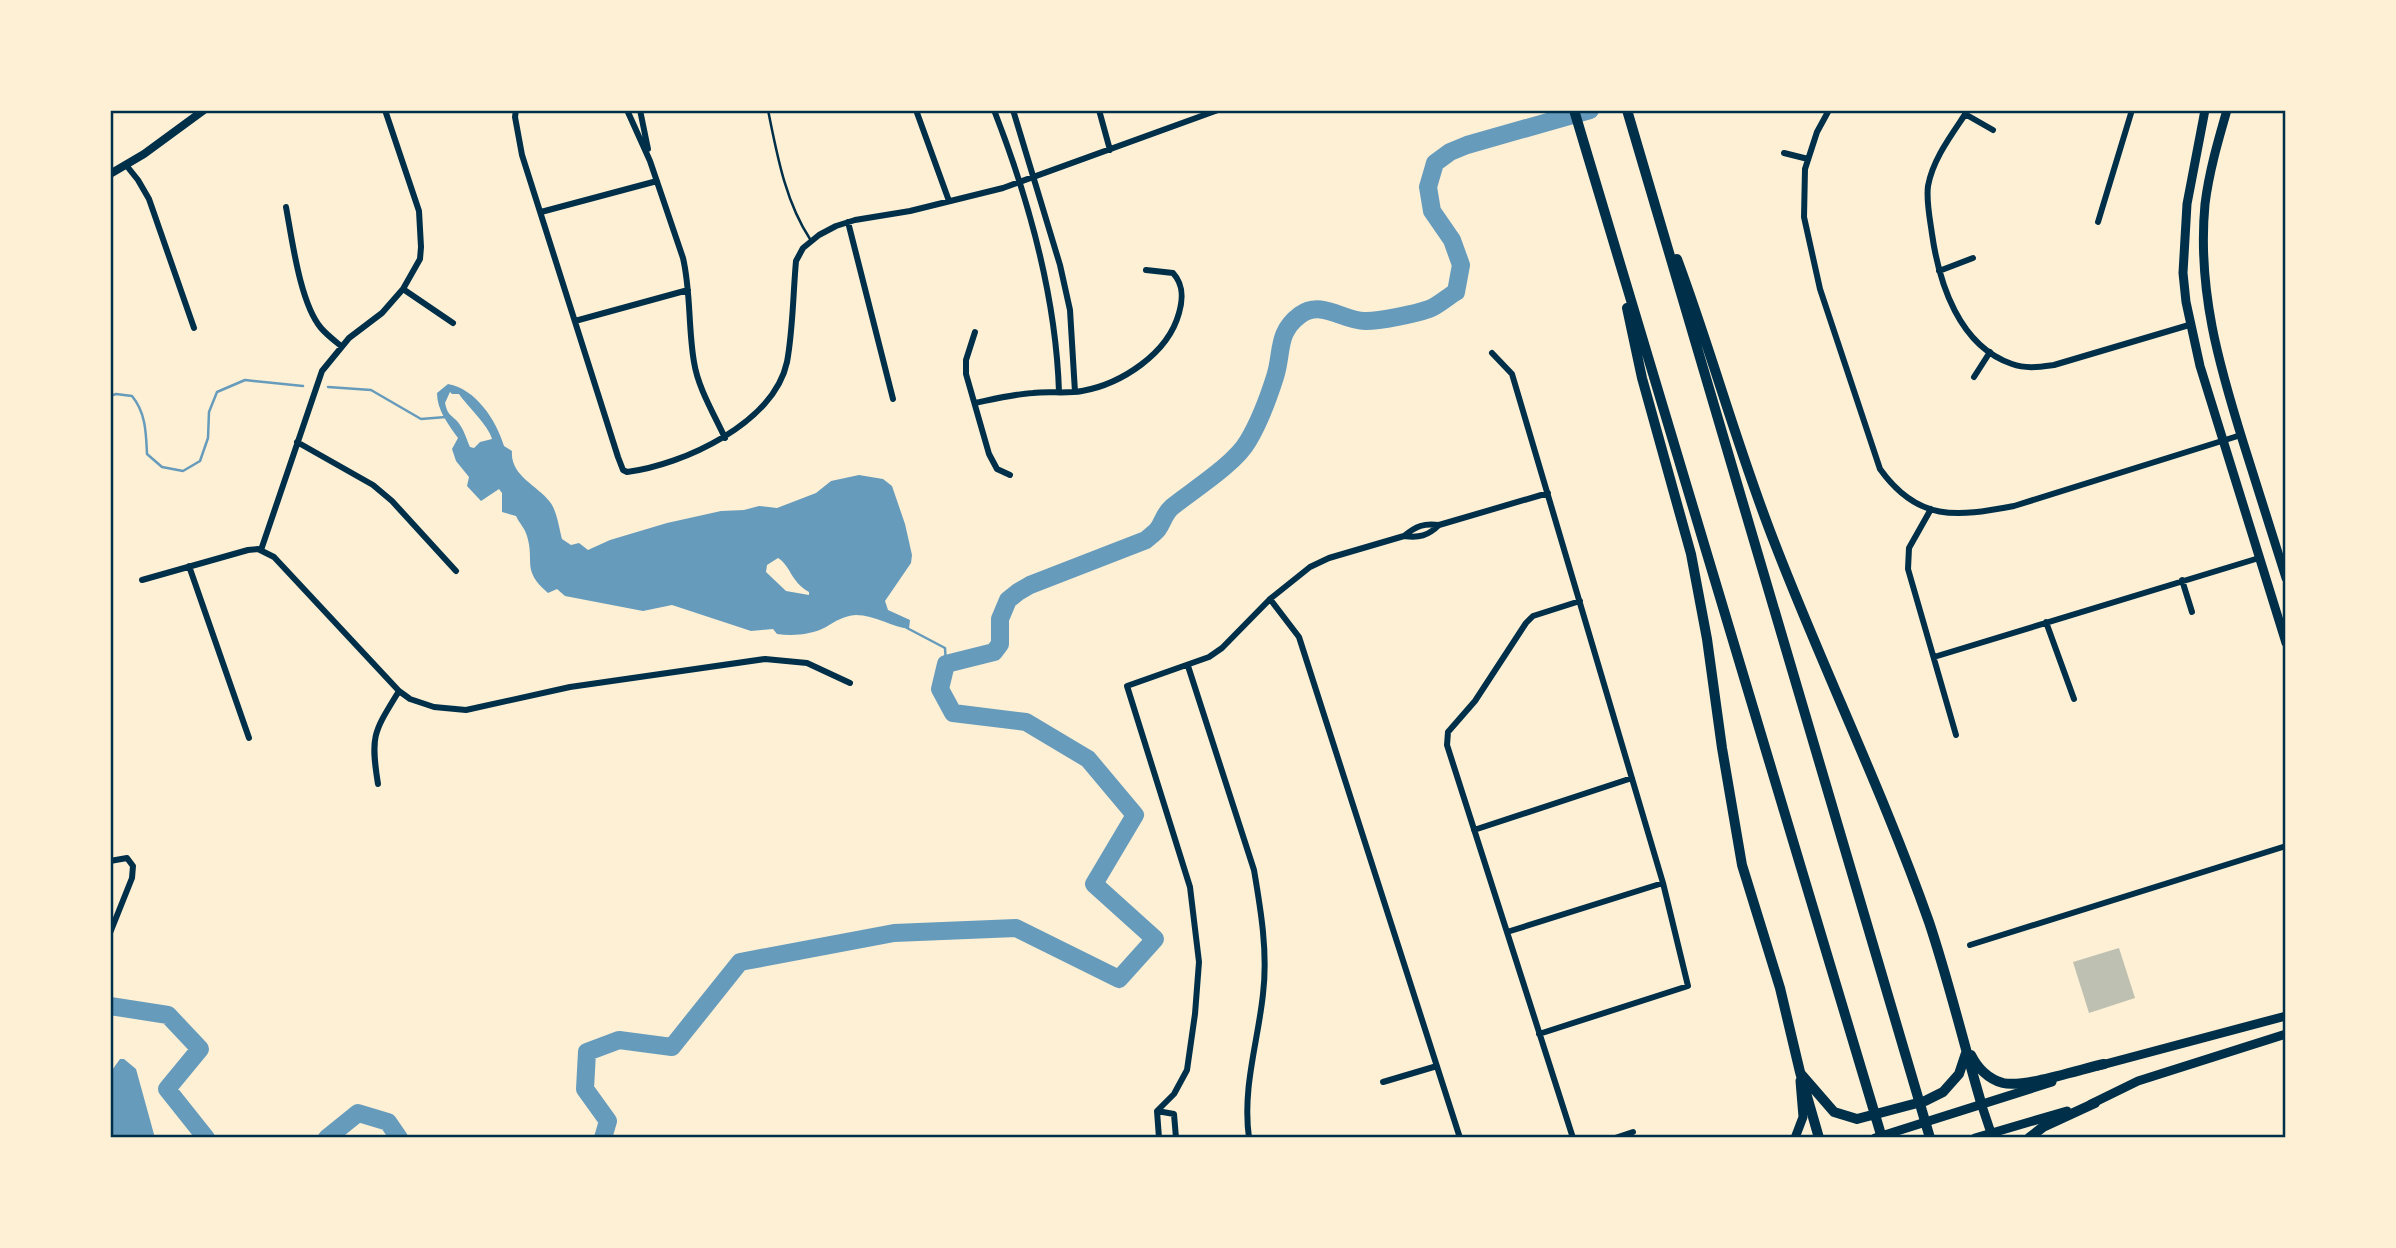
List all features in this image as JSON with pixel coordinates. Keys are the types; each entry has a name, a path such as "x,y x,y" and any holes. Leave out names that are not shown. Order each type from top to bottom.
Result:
{"highway":[{"path":"1574,110 1882,1138"},
{"path":"1626,110 1930,1138"},
{"path":"1649,188 1703,327 1742,454 1775,544 1900,845 1929,923 1982,1105"},
{"path":"1614,247 1642,378 1691,554 1742,865 1780,988 1819,1138"},
{"path":"1960,1027 1977,1065 1990,1077 2002,1083 2020,1083 2104,1064"},
{"path":"1800,1072 1834,1112 1857,1119 1925,1101 1943,1092 1959,1074 1966,1051"},
{"path":"2029,1138 2043,1126 2095,1103"}],"main road":[{"path":"2205,110 2187,204 2183,273 2189,325 2286,643"},
{"path":"2227,110 2214,157 2206,203 2205,286 2213,337 2286,578"},
{"path":"1875,1138 2104,1064 2286,1016"},
{"path":"2221,1034 2230,1052"},
{"path":"1975,1138 2095,1103 2138,1081 2286,1034"},
{"path":"1795,1138 1803,1117 1800,1072"},
{"path":"1982,1105 1992,1135"}],"street":[{"path":"110,174 204,110"},
{"path":"261,550 296,442 323,371 341,346 382,313 403,289 420,259 419,211 385,110"},
{"path":"516,110 522,155 623,470 627,472 697,452 724,438 775,392 786,364 796,261 803,248 819,235 848,222 949,201 1018,182 1219,110"},
{"path":"627,110 650,161 683,258 694,362 700,384 724,438"},
{"path":"640,110 650,161"},
{"path":"916,110 949,201"},
{"path":"994,110 1010,150 1045,270 1054,316 1059,392"},
{"path":"1013,110 1060,265 1070,310 1075,392"},
{"path":"1099,110 1110,150"},
{"path":"1829,110 1817,132 1803,182 1804,217 1819,289 1880,469 1891,484 1918,506 1959,515 2014,506 2241,435"},
{"path":"2098,222 2133,110"},
{"path":"1993,130 1967,112 1941,153 1928,187 1933,243 1942,284 1961,324 1990,352 2013,364 2031,368 2054,365 2189,325"},
{"path":"1784,153 1808,159"},
{"path":"125,165 149,199 194,328"},
{"path":"541,212 657,181"},
{"path":"286,207 295,258 310,310 320,328 341,346"},
{"path":"848,222 893,399"},
{"path":"1939,271 1973,258"},
{"path":"975,403 1016,395 1075,392 1104,385 1148,359 1176,322 1182,301 1178,279 1167,271 1146,270"},
{"path":"403,289 453,323"},
{"path":"575,321 688,290"},
{"path":"975,332 966,360 966,374 989,454 997,469 1010,475"},
{"path":"1974,377 1990,352"},
{"path":"1492,354 1512,374 1663,883 1688,977 1688,986 1539,1034"},
{"path":"296,442 373,485 392,501 456,571"},
{"path":"1158,1138 1157,1111 1174,1094 1187,1070 1199,962 1190,887 1127,686 1188,666 1222,648 1270,599 1316,564 1404,536 1416,538 1430,534 1439,525 1548,493"},
{"path":"1931,509 1909,548 1908,569 1956,736"},
{"path":"142,580 248,550 261,550 274,557 399,691 410,699 434,707 466,710 570,687 765,659 807,663 850,683"},
{"path":"1934,657 2259,558"},
{"path":"189,566 249,738"},
{"path":"2182,580 2192,612"},
{"path":"1270,599 1299,637 1460,1138"},
{"path":"1573,1138 1447,745 1448,732 1475,701 1525,623 1533,616 1580,601"},
{"path":"2046,622 2074,699"},
{"path":"1188,666 1254,870 1260,905 1265,955 1263,992 1247,1097 1249,1138"},
{"path":"378,784 373,755 374,738 399,691"},
{"path":"1474,830 1632,778"},
{"path":"1969,945 2286,846"},
{"path":"110,861 127,859 133,866 132,878 110,933"},
{"path":"1507,932 1663,883"},
{"path":"1383,1082 1437,1066"},
{"path":"1157,1111 1174,1114 1176,1138"},
{"path":"1615,1138 1633,1132"}],"lane":[{"path":"768,110 790,200 801,225 812,241"}],"water":[{"path":"448,384 467,392 484,407 504,446 512,451 515,467 552,506 562,539 571,545 579,543 588,550 610,540 667,523 721,511 759,506 777,508 816,493 831,481 859,475 883,479 892,486 912,555 911,563 885,601 888,610 910,620 909,629 856,615 808,633 777,634 773,629 751,631 672,605 643,611 565,596 557,589 548,593 534,578 525,530 516,516 502,512 502,493 499,489 481,501 467,486 469,477 456,461 452,449 458,438 441,411 437,393","holes":["450,392 459,394 483,422 492,439 480,442 474,448 470,447 461,427 447,410 445,403","778,558 809,592 809,595 786,591 766,572 767,565"]},
{"path":"120,1059 124,1059 136,1069 155,1138 110,1138 110,1073"}],"building":[{"path":"2119,948 2135,998 2089,1013 2073,962"}],"waterway":[{"path":"603,1138 608,1121 585,1089 587,1052 619,1040 672,1047 740,962 894,933 1016,928 1119,979 1155,939 1094,884 1135,815 1088,759 1026,722 953,713 940,689 946,664 994,652 1000,644 1000,619 1008,600 1030,585 1146,540 1158,529 1172,507 1234,459 1248,441 1260,418 1275,377 1284,336 1292,322 1300,315 1316,309 1358,320 1380,320 1429,309 1456,292 1461,265 1452,240 1432,211 1428,187 1435,163 1450,152 1467,145 1590,110"},
{"path":"110,396 132,396 143,416 147,454 162,467 183,471 200,461 208,438 209,412 217,392 245,380 303,386"},
{"path":"328,387 371,390 421,419 446,417"},
{"path":"907,628 945,648 946,664"},
{"path":"110,1006 168,1015 200,1049 167,1089 206,1138"},
{"path":"327,1138 358,1113 388,1122 399,1138"}]}
